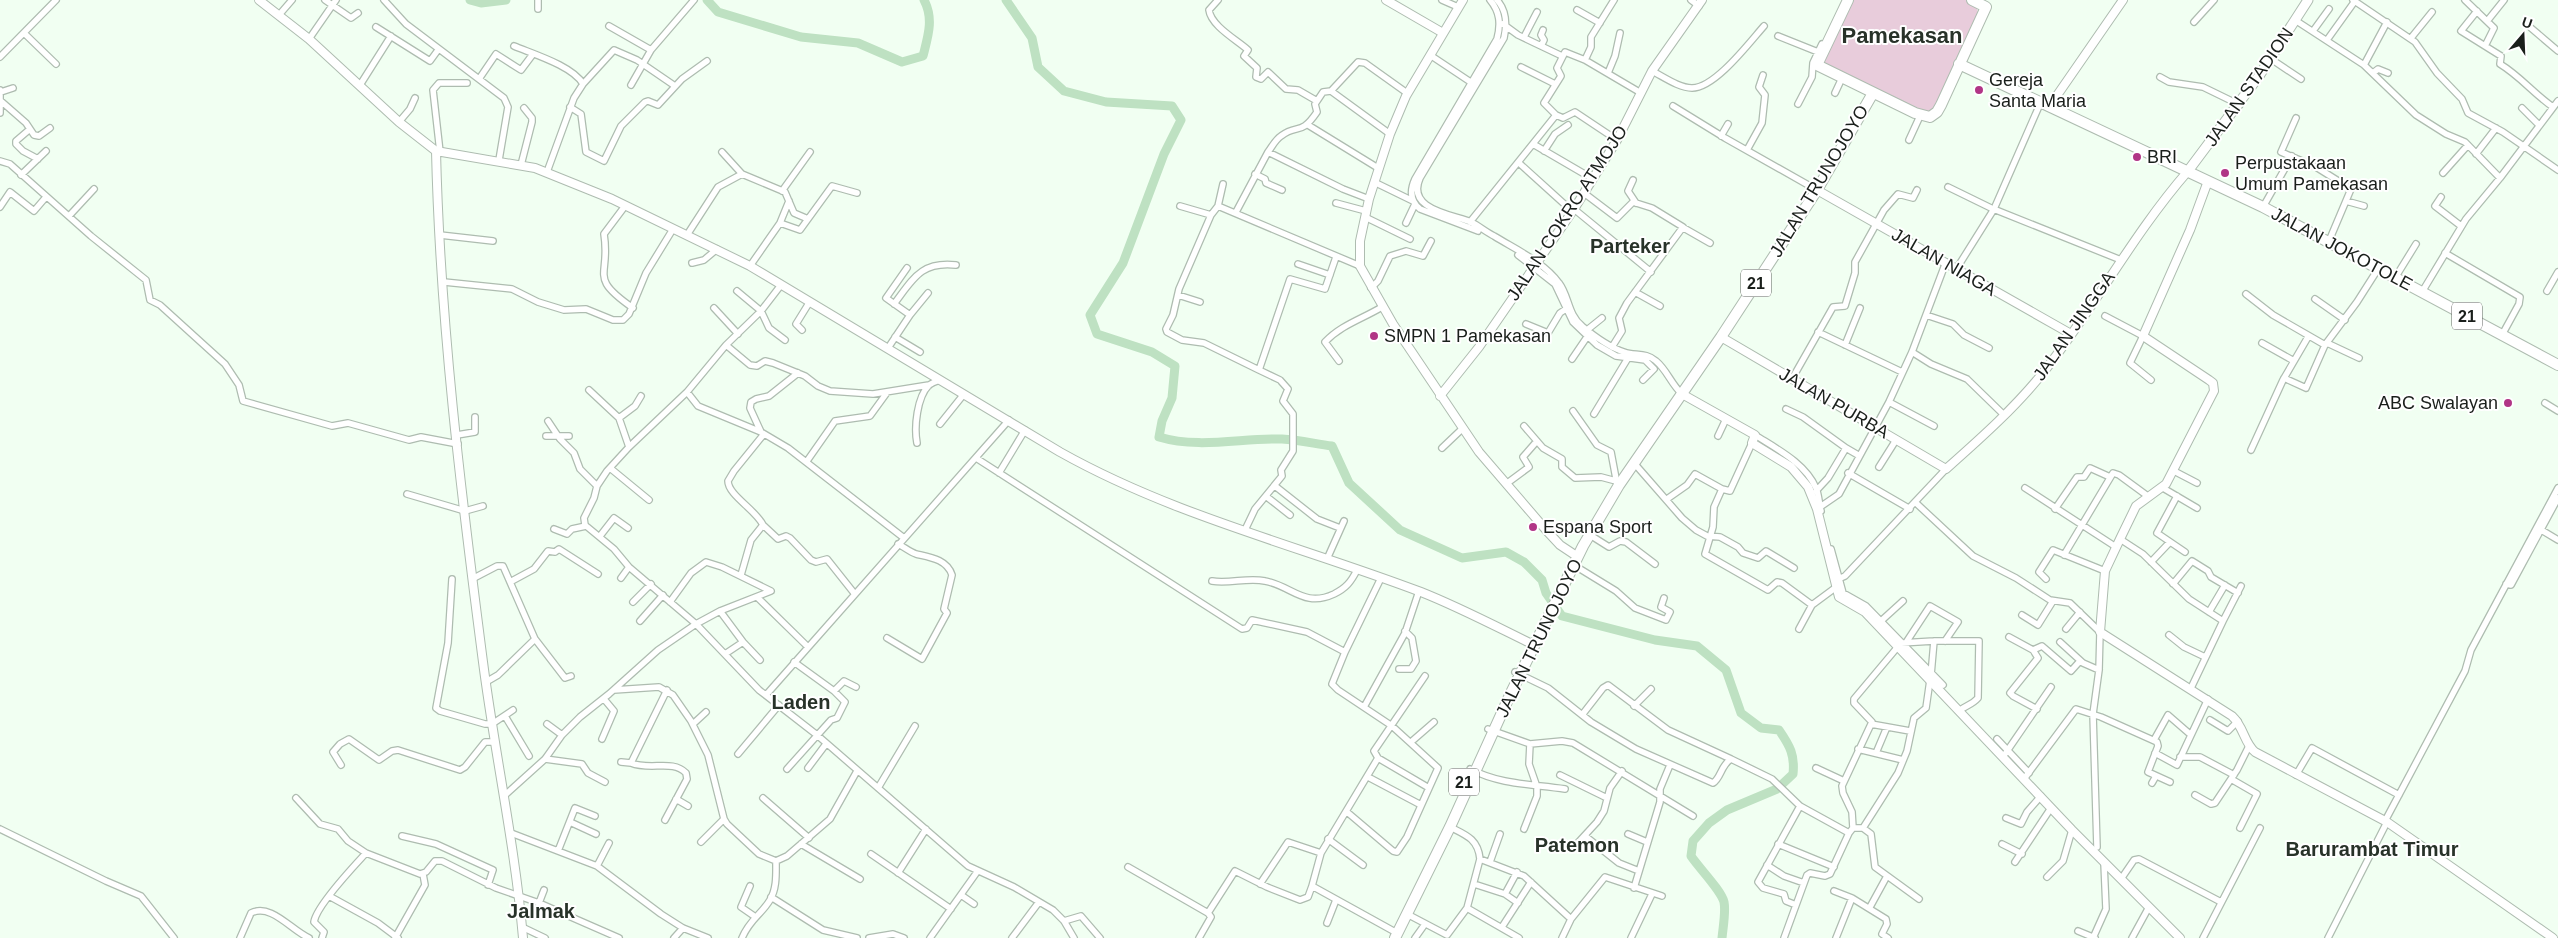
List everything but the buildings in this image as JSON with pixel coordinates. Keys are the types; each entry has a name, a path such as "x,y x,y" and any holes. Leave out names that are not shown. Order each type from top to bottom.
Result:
{"highway":[{"path":"1848,0 1815,65 1920,116 1930,117 1937,112 1988,4 1972,0"},
{"name":"JALAN JOKOTOLE","path":"1959,64 2044,106 2263,207 2558,365"},
{"name":"JALAN TRUNOJOYO","path":"1632,466 1721,337 1817,190 1873,93"},
{"name":"21","path":"1590,535 1618,484 1632,466"},
{"name":"JALAN TRUNOJOYO","path":"1393,935 1407,914 1450,827 1529,643 1542,626 1574,560 1590,535"},
{"name":"JALAN TRUNOJOYO","path":"1393,935 1473,771"}],"main road":[{"path":"259,0 309,39 399,122 438,152 499,160 548,172 625,206 750,266 1096,472 1131,489 1176,508 1245,530 1419,592 1529,643"},
{"path":"1386,0 1443,33"},
{"path":"2044,106 2123,0"},
{"name":"JALAN STADION","path":"2197,176 2240,105 2308,0"},
{"name":"JALAN COKRO ATMOJO","path":"1440,396 1479,347 1573,210 1617,140 1652,71 1701,3"},
{"path":"1460,4 1407,93 1390,134 1369,199 1358,250 1360,266 1382,307 1462,429 1506,484 1574,560"},
{"path":"438,152 440,235 448,357 456,435 486,682 511,833 523,938"},
{"path":"2197,176 2190,230 2143,336 2213,383 2214,391 2174,471 2163,488 2136,506 2116,547 2106,572 2100,632 2191,688 2238,721 2249,746 2260,755 2386,822 2553,938"},
{"name":"JALAN JINGGA","path":"1946,469 2004,415 2044,372 2121,260 2197,176"},
{"name":"JALAN NIAGA","path":"1817,190 2071,334"},
{"name":"JALAN PURBA","path":"1721,337 1946,469"},
{"path":"1682,394 1767,447 1797,472 1814,492 1839,597 1865,609 2027,776 2041,796 2072,830 2095,849 2104,863 2180,938"}],"street":[{"path":"0,57 56,0"},
{"path":"279,16 292,0"},
{"path":"325,0 351,18 358,13"},
{"path":"309,39 336,0"},
{"path":"384,0 406,24 438,50 500,94 507,102 507,115 499,160"},
{"path":"631,85 651,50 694,0"},
{"path":"1218,0 1209,10 1210,14 1223,29 1248,49 1244,56 1257,68 1256,77 1261,79 1268,72 1286,89 1298,90 1317,101"},
{"path":"1442,0 1460,4"},
{"path":"1490,0 1499,8"},
{"path":"1483,232 1470,222 1420,209 1416,202 1414,187 1473,84 1502,43 1502,24 1497,0"},
{"path":"1585,60 1591,47 1591,37 1614,0"},
{"path":"1691,0 1701,3"},
{"path":"2194,22 2214,0"},
{"path":"2327,40 2354,0 2411,38 2426,54 2437,73 2462,99 2468,113 2523,145 2558,170"},
{"path":"2464,0 2487,18"},
{"path":"2472,0 2494,29 2485,46"},
{"path":"2487,18 2504,0"},
{"path":"2313,31 2329,9"},
{"path":"1577,10 1600,22"},
{"path":"2477,11 2462,31 2501,56 2500,64 2513,72 2520,81 2553,107"},
{"path":"1524,37 1537,12"},
{"path":"2411,38 2432,12"},
{"path":"2295,20 2364,65 2416,114 2446,134 2468,145 2500,178"},
{"path":"2364,65 2388,22"},
{"path":"1502,24 1562,56"},
{"path":"609,26 651,50"},
{"path":"1652,71 1691,88 1703,85 1715,78 1738,56 1764,26"},
{"path":"376,27 430,61 438,50"},
{"path":"2531,28 2558,51"},
{"path":"1541,46 1544,40 1541,35 1543,30"},
{"path":"1798,104 1812,77 1818,52 1828,32 1833,32"},
{"path":"24,33 56,64"},
{"path":"1608,74 1615,56 1620,33"},
{"path":"360,85 391,36"},
{"path":"1778,36 1818,52"},
{"path":"514,46 569,71 583,84"},
{"path":"548,172 575,95 614,50 643,64 675,86"},
{"path":"1617,140 1574,112 1565,118 1556,115 1544,105 1561,76 1557,68 1562,56 1567,52 1585,60 1641,93"},
{"path":"479,79 496,54 521,70 533,54"},
{"path":"1430,55 1473,84"},
{"path":"2271,59 2301,79"},
{"path":"570,107 580,114 587,153 604,161 622,125 646,102 658,105 675,86 707,62"},
{"path":"1236,212 1268,152 1283,134 1308,125 1316,112 1317,101 1323,92 1331,91 1353,65 1362,62 1407,93"},
{"path":"1521,67 1555,84"},
{"path":"2373,73 2381,69 2388,72"},
{"path":"1746,150 1763,118 1765,95 1759,87 1763,75"},
{"path":"1835,93 1842,78"},
{"path":"2160,78 2169,82 2203,87 2240,105"},
{"path":"438,152 433,90 439,83 467,83"},
{"path":"0,113 2,102 0,91 13,88"},
{"path":"1331,91 1390,134"},
{"path":"399,122 413,104 415,98"},
{"path":"2422,292 2461,226 2558,101"},
{"path":"2,102 37,136 50,128"},
{"path":"1673,106 1721,136 1817,190"},
{"path":"1956,268 1994,210 2044,106"},
{"path":"521,165 532,122 532,118 524,108"},
{"path":"2522,108 2539,125"},
{"path":"1470,222 1519,164 1556,115"},
{"path":"1909,140 1920,116"},
{"path":"2296,118 2280,151 2351,188 2329,241"},
{"path":"1721,136 1728,124"},
{"path":"1308,125 1378,168"},
{"path":"1544,151 1554,134 1568,125"},
{"path":"2476,154 2496,128"},
{"path":"30,129 16,141 16,144 23,151 38,159"},
{"path":"1533,144 1593,179"},
{"path":"2443,173 2468,145"},
{"path":"21,175 46,151"},
{"path":"722,152 742,174 782,191 790,199 794,213 808,219"},
{"path":"782,191 810,152"},
{"path":"1268,152 1343,189 1369,199"},
{"path":"2263,207 2292,156"},
{"path":"0,161 7,163 146,280 150,300 162,307 223,362 240,385 243,401 332,426 348,424 409,440 423,437 458,444"},
{"path":"1519,164 1651,272"},
{"path":"687,236 718,187 742,174"},
{"path":"1255,174 1266,179 1266,183 1282,190"},
{"path":"1633,180 1628,192 1636,199 1636,203"},
{"path":"1374,182 1416,202"},
{"path":"1223,184 1218,206 1211,215 1178,295 1173,316 1166,329 1167,332 1182,340 1204,343 1280,380 1286,385 1287,393 1283,403 1292,414 1292,451 1281,470 1282,476 1276,486 1255,509 1245,530"},
{"path":"780,224 800,230 830,187 835,186 857,193"},
{"path":"1948,187 1994,210 2121,260"},
{"path":"69,216 94,189"},
{"path":"1792,379 1833,308 1845,306 1856,273 1855,262 1890,202 1896,195 1911,199 1917,190"},
{"path":"0,207 10,192 34,211 46,197"},
{"path":"1584,193 1616,218 1632,202 1636,203 1664,214 1710,243"},
{"path":"2441,197 2435,206 2461,226"},
{"path":"750,266 780,224 790,199"},
{"path":"2346,200 2364,206"},
{"path":"1406,223 1416,202"},
{"path":"1336,203 1366,214 1410,240"},
{"path":"625,206 604,234 607,249 602,276 613,294 633,308"},
{"path":"1180,206 1211,215"},
{"path":"1218,206 1360,266"},
{"path":"1441,214 1497,240 1559,282 1576,326 1628,354 1643,354 1656,360 1682,394"},
{"path":"1612,347 1622,332 1619,318 1682,227"},
{"path":"444,282 509,288 538,302 564,310 591,310 614,320 626,319 633,308 646,273 673,229"},
{"path":"440,235 493,241"},
{"path":"1371,288 1378,281 1390,256 1406,251 1423,256 1431,241"},
{"path":"2395,279 2416,244"},
{"path":"692,264 704,260 717,250"},
{"path":"2445,253 2520,297 2519,304 2502,335"},
{"path":"1259,370 1290,278 1325,289 1336,257"},
{"path":"1820,507 1835,498 1889,402 1912,352 1946,262"},
{"path":"894,304 920,272 934,264 956,265"},
{"path":"1298,264 1330,275"},
{"path":"2284,378 2303,388 2310,383 2324,344 2343,318 2373,267"},
{"path":"907,268 886,297 910,315"},
{"path":"2547,291 2558,272"},
{"path":"781,285 761,311 726,345 688,392 629,446 610,468 597,486 594,498 584,518 586,526 600,536 629,567 696,624 753,685 817,735 977,872 1014,887 1053,910 1064,921 1071,937"},
{"path":"737,291 761,311 766,324 785,340"},
{"path":"1636,292 1660,306"},
{"path":"888,348 910,315 928,293"},
{"path":"2246,294 2262,308 2308,337 2359,358"},
{"path":"1178,295 1200,302"},
{"path":"2314,299 2343,318"},
{"path":"802,330 796,324 810,303"},
{"path":"1339,361 1325,344 1326,340 1347,324 1357,322 1382,307"},
{"path":"714,308 738,334"},
{"path":"1845,345 1860,308"},
{"path":"1526,324 1548,333 1560,312 1569,312"},
{"path":"1926,314 1953,324 1964,335 1989,348"},
{"path":"2105,316 2143,336 2130,363 2151,380"},
{"path":"1572,359 1588,333 1602,318"},
{"path":"1818,332 1902,372"},
{"path":"1588,333 1612,355 1645,360 1654,369"},
{"path":"895,337 920,352"},
{"path":"2251,450 2284,378 2308,337"},
{"path":"2262,343 2294,361"},
{"path":"726,345 750,365 757,366 765,361 798,373 818,386 830,391 851,394 886,394 910,387 929,385 940,380"},
{"path":"1912,352 1931,364 1967,379 2004,415"},
{"path":"1594,414 1628,358"},
{"path":"1643,380 1660,365"},
{"path":"762,433 750,408 751,402 768,396 798,373"},
{"path":"917,443 915,421 929,385"},
{"path":"589,390 619,418 629,446"},
{"path":"688,392 698,406 762,433 807,461 842,492 904,538"},
{"path":"807,461 835,421 870,416 886,394"},
{"path":"940,424 964,394"},
{"path":"619,418 635,406 641,396"},
{"path":"1889,402 1934,426"},
{"path":"2545,403 2558,411"},
{"path":"1786,409 1803,416 1858,455"},
{"path":"1573,411 1598,445 1611,452 1618,484"},
{"path":"456,435 475,432 475,417"},
{"path":"766,695 807,646 1009,420"},
{"path":"1718,436 1726,420"},
{"path":"548,422 556,434 571,449 586,477 597,486"},
{"path":"1524,426 1543,448 1562,459 1562,467 1572,477 1578,479 1601,477 1618,484"},
{"path":"1442,448 1462,429"},
{"path":"999,473 1025,430"},
{"path":"762,433 728,481 730,489 755,513 762,525 778,539 785,536 790,538 811,560 816,562 827,559 854,593"},
{"path":"546,436 556,434 570,436"},
{"path":"1667,499 1687,485 1695,474 1722,489 1730,491 1753,439"},
{"path":"1879,467 1896,440"},
{"path":"1506,484 1529,467 1523,457 1537,441"},
{"path":"1827,545 1820,507 1814,492 1828,478 1846,448"},
{"path":"976,458 1242,629 1246,629 1253,620 1301,630 1345,652"},
{"path":"1632,466 1696,530 1710,537 1720,537 1733,543 1741,552 1751,557 1759,557 1766,551 1794,568"},
{"path":"610,468 648,500"},
{"path":"2055,509 2077,476 2084,478 2090,468 2110,477"},
{"path":"1799,629 1812,606 1836,581 1845,576 1910,509 1918,505 1946,469"},
{"path":"2174,471 2197,483"},
{"path":"1848,473 1910,509"},
{"path":"2064,554 2103,492 2112,473 2119,475 2149,497"},
{"path":"1276,486 1317,519 1340,528"},
{"path":"2025,488 2116,547"},
{"path":"2163,488 2197,508"},
{"path":"2328,938 2399,795 2465,671 2471,650 2506,584 2511,585 2550,507 2556,499 2558,488"},
{"path":"1722,489 1714,508 1710,537 1705,551 1706,555 1768,590 1777,582 1782,583 1812,606"},
{"path":"407,494 465,511 483,506"},
{"path":"2177,496 2157,532 2169,543 2185,552"},
{"path":"1267,497 1290,515"},
{"path":"1918,505 1973,556 2053,601 2067,602 2100,632 2099,670 2093,714 2095,849"},
{"path":"600,536 614,518 628,528"},
{"path":"1327,559 1344,521"},
{"path":"740,576 751,540 762,525"},
{"path":"554,529 567,534 572,529 586,526"},
{"path":"2539,529 2558,540"},
{"path":"1590,535 1609,547 1620,542 1626,542 1655,564"},
{"path":"2120,539 2150,562 2189,599 2223,621"},
{"path":"2150,562 2169,543"},
{"path":"888,638 922,658 947,614 944,609 952,575 950,570 932,557 913,553 898,544"},
{"path":"510,582 530,571 548,552 555,552 559,549 598,574"},
{"path":"2046,580 2039,572 2054,550 2106,572"},
{"path":"1574,560 1616,591 1635,608 1666,620 1670,612 1661,606 1664,598"},
{"path":"2173,584 2192,561 2208,571 2211,577 2238,593"},
{"path":"504,796 545,759 562,735 580,717 604,699 658,650 696,624 720,611 758,598 770,591 706,562 691,573 670,602"},
{"path":"474,578 500,565 510,582 535,638 565,678 571,676"},
{"path":"621,578 629,567"},
{"path":"1212,581 1266,581 1305,598 1315,599 1328,596 1347,587 1357,570"},
{"path":"1346,812 1386,846 1397,852 1407,837 1438,767 1392,726 1336,689 1332,684 1345,652 1381,578"},
{"path":"452,579 448,643 436,708 440,711 482,724 492,724 513,710"},
{"path":"633,602 651,584"},
{"path":"2209,612 2225,585"},
{"path":"2191,688 2241,586"},
{"path":"1364,707 1394,656 1419,592"},
{"path":"640,621 663,595"},
{"path":"758,598 807,646"},
{"path":"1881,622 1904,601"},
{"path":"2022,615 2038,624 2053,601"},
{"path":"1907,641 1930,606 1958,622 1945,641"},
{"path":"1865,609 1881,622 1899,645"},
{"path":"720,611 743,642 760,660"},
{"path":"2066,629 2080,612"},
{"path":"1399,669 1411,668 1416,661 1412,638 1405,631"},
{"path":"2169,635 2184,646 2206,657"},
{"path":"2009,637 2033,650 2038,660 2010,693 2036,709"},
{"path":"486,682 498,675 535,638"},
{"path":"1582,715 1606,685 1668,730 1762,773 1780,785 1800,806 1851,831 1863,828 1898,773 1914,718 1926,708 1934,640"},
{"path":"1784,938 1808,874 1826,876 1834,866 1851,831 1852,812 1842,790 1844,781 1871,724 1871,719 1854,703 1854,699 1899,645 1907,641 1979,641 1978,698 1974,704 1961,710"},
{"path":"725,654 743,642"},
{"path":"2060,642 2080,661 2099,670"},
{"path":"2033,650 2042,646 2071,671 2080,661"},
{"path":"787,769 831,720 837,718 845,703 834,691 794,662"},
{"path":"1517,673 1548,688 1582,715 1636,748 1713,783 1716,781 1724,763 1731,758"},
{"path":"1425,676 1375,748 1378,758 1429,788"},
{"path":"1930,677 1943,685"},
{"path":"834,691 844,681 856,687"},
{"path":"614,690 653,687 667,690 680,703 708,755 724,819 759,854 776,861"},
{"path":"1997,739 2006,754 2051,687"},
{"path":"1634,706 1650,689"},
{"path":"632,763 667,690"},
{"path":"602,739 614,711 604,699"},
{"path":"2155,753 2176,765 2208,699"},
{"path":"738,754 779,705"},
{"path":"2027,776 2073,710 2093,714 2154,740 2158,744 2147,770 2170,782"},
{"path":"693,724 706,712"},
{"path":"2154,740 2168,715 2190,736"},
{"path":"505,716 529,756"},
{"path":"2210,720 2228,731 2238,721"},
{"path":"1411,742 1434,722"},
{"path":"547,724 562,735"},
{"path":"1871,724 1910,731"},
{"path":"878,788 915,726"},
{"path":"1876,753 1887,727"},
{"path":"1491,730 1530,744 1562,741 1573,743 1694,816"},
{"path":"341,765 333,752 348,739 354,740 379,760 392,751 398,750 460,770 466,766 485,742 495,742"},
{"path":"808,768 826,744"},
{"path":"1524,829 1536,804 1537,790 1529,764 1530,744"},
{"path":"2195,795 2214,804 2249,746"},
{"path":"2296,775 2312,748 2399,795"},
{"path":"1858,750 1903,760"},
{"path":"2180,756 2200,756 2257,794 2240,828"},
{"path":"1208,913 1234,872 1238,872 1260,884 1301,900 1308,897 1321,853 1328,839 1378,758"},
{"path":"545,759 582,764 588,773 605,782"},
{"path":"621,762 652,768 671,765 684,770 687,778 665,820"},
{"path":"1634,888 1660,802 1661,784 1670,765"},
{"path":"1816,768 1844,781"},
{"path":"776,861 809,838 830,819 857,771"},
{"path":"1473,771 1511,784 1535,784 1565,789"},
{"path":"1574,847 1604,812 1607,798 1622,771"},
{"path":"1560,775 1607,798"},
{"path":"2152,783 2156,776"},
{"path":"1368,777 1421,805"},
{"path":"2006,818 2020,824 2027,812 2041,796"},
{"path":"296,798 320,824 338,829 348,841 366,852 410,872 422,874"},
{"path":"763,798 809,838"},
{"path":"676,799 688,806"},
{"path":"1796,905 1786,901 1784,894 1759,886 1758,878 1800,806"},
{"path":"558,851 576,808 595,816"},
{"path":"2016,862 2051,808"},
{"path":"701,842 724,819"},
{"path":"570,822 596,834"},
{"path":"1407,914 1449,937 1467,908 1480,859 1475,841 1450,827"},
{"path":"1863,828 1871,834 1874,864 1919,900"},
{"path":"2203,938 2260,828"},
{"path":"0,829 141,896 174,938"},
{"path":"898,873 926,829"},
{"path":"2047,877 2063,861 2072,830"},
{"path":"511,833 535,840 597,866 683,928 708,938"},
{"path":"1490,862 1500,834"},
{"path":"1628,834 1647,842"},
{"path":"402,836 436,844 493,870 488,885"},
{"path":"1585,836 1619,863 1639,871"},
{"path":"1328,839 1363,865"},
{"path":"1260,884 1288,842 1321,853"},
{"path":"597,866 609,843"},
{"path":"801,844 860,879"},
{"path":"1778,844 1834,866"},
{"path":"2002,844 2022,854"},
{"path":"322,938 324,931 314,919 329,896 366,852"},
{"path":"871,854 951,909"},
{"path":"1480,859 1517,872 1531,882 1571,919"},
{"path":"2121,879 2134,860 2139,859 2222,902"},
{"path":"422,874 434,862 440,861 488,885 539,903 620,938"},
{"path":"742,938 754,916 772,897 776,883 776,861"},
{"path":"2078,931 2094,938 2106,908 2104,863"},
{"path":"1767,865 1784,876 1804,883"},
{"path":"1128,867 1208,913 1211,917 1199,938"},
{"path":"930,938 977,872"},
{"path":"1505,894 1517,872"},
{"path":"329,896 396,937 425,885 422,874"},
{"path":"1870,907 1887,876"},
{"path":"1562,938 1571,919 1605,877 1662,896"},
{"path":"1502,927 1531,882"},
{"path":"1474,884 1505,894 1518,903"},
{"path":"750,886 741,907 754,916"},
{"path":"1312,886 1378,924 1393,935"},
{"path":"539,903 544,890"},
{"path":"1834,891 1870,907 1888,920 1882,934 1888,938"},
{"path":"1631,938 1652,894"},
{"path":"961,895 974,904"},
{"path":"772,897 823,930 857,938"},
{"path":"1836,938 1852,898"},
{"path":"1327,923 1336,900"},
{"path":"1012,938 1039,902"},
{"path":"2132,938 2149,907"},
{"path":"1467,908 1519,938"},
{"path":"240,938 251,913 262,909 270,912 290,928 308,938"},
{"path":"1064,921 1080,916 1100,938"},
{"path":"1415,938 1425,924"},
{"path":"522,928 545,938"},
{"path":"674,938 683,928"},
{"path":"869,938 893,934 904,938"}],"shaded area":[{"path":"1850,0 1969,0 1977,8 1978,13 1935,108 1929,113 1924,113 1820,62"}],"waterway":[{"path":"470,0 481,3 506,0"},
{"path":"707,0 718,12 801,37 858,43 902,62 923,56 929,21 929,14 924,0"},
{"path":"1006,0 1032,38 1038,67 1064,91 1106,102 1172,106 1181,120 1164,154 1123,263 1090,315 1097,334 1152,352 1175,366 1172,398 1162,421 1159,437 1205,443 1282,439 1332,446 1349,483 1400,530 1462,558 1506,552 1524,562 1542,580 1546,593 1562,616 1655,640 1697,646 1726,670 1741,713 1761,728 1779,730 1791,751 1793,774 1777,789 1727,810 1709,823 1693,841 1691,856 1714,885 1724,902 1725,915 1722,938"}],"place":[{"name":"Gereja Santa Maria","path":"1979,90"},
{"name":"BRI","path":"2137,157"},
{"name":"Perpustakaan Umum Pamekasan","path":"2225,173"},
{"name":"SMPN 1 Pamekasan","path":"1374,336"},
{"name":"ABC Swalayan","path":"2508,403"},
{"name":"Espana Sport","path":"1533,527"}],"district":[{"name":"Pamekasan","path":"1902,35"},
{"name":"Parteker","path":"1630,246"},
{"name":"Laden","path":"801,702"},
{"name":"Patemon","path":"1577,845"},
{"name":"Barurambat Timur","path":"2372,849"},
{"name":"Jalmak","path":"541,911"}]}
